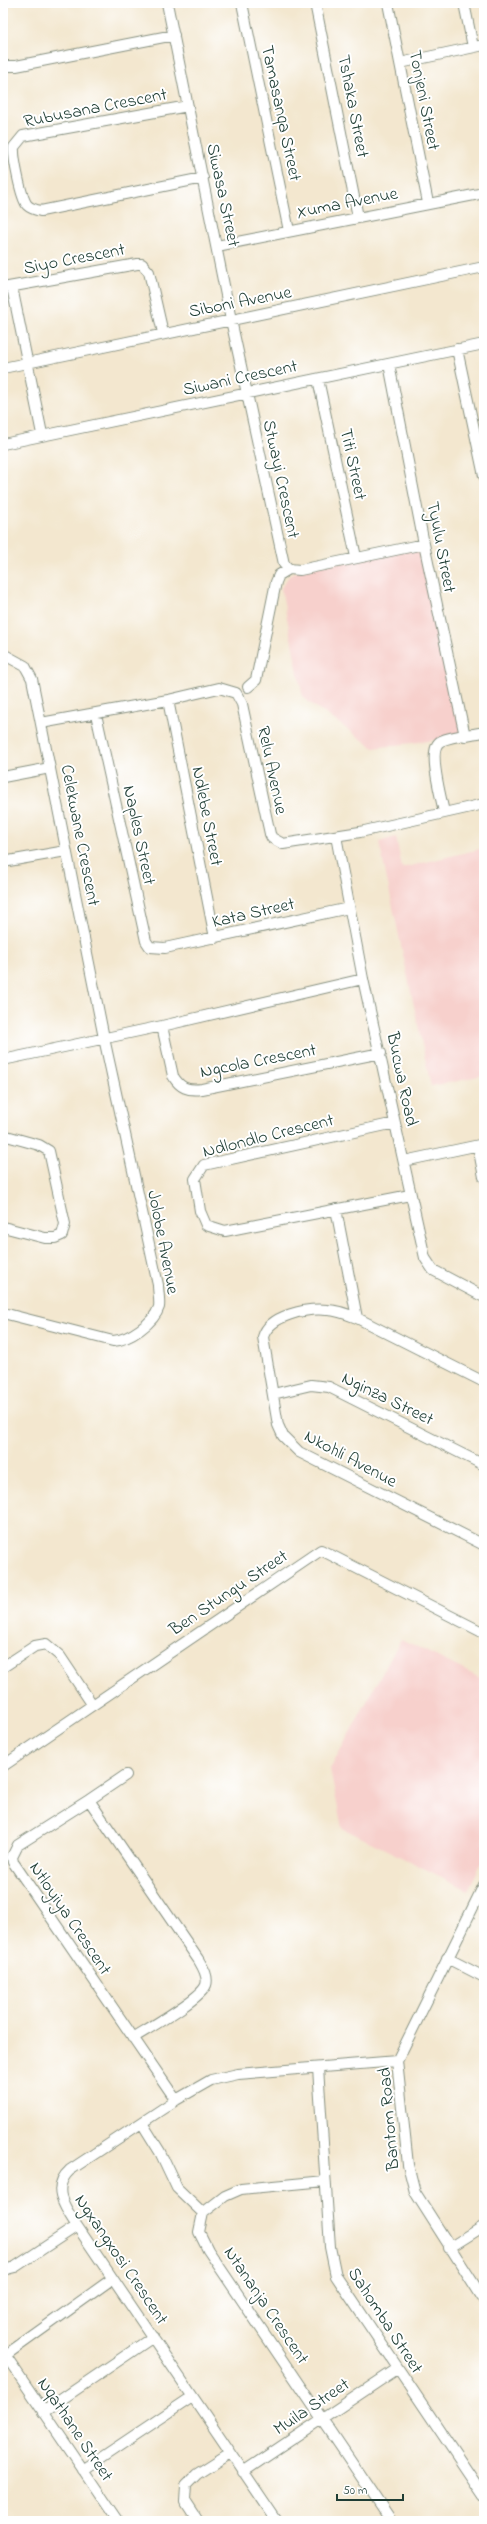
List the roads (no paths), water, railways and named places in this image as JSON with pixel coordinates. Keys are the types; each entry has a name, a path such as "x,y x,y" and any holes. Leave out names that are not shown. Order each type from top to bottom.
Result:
{"street":[{"name":"Siwasa Street","path":"167,3 247,393"},
{"name":"Tamasanqa Street","path":"242,3 289,231"},
{"name":"Tshaka Street","path":"316,3 358,217"},
{"name":"Tonjeni Street","path":"388,3 428,203"},
{"path":"464,3 473,47"},
{"path":"3,66 16,66 174,36"},
{"path":"400,63 484,45"},
{"name":"Rubusana Crescent","path":"188,106 23,136 14,147 15,161 25,202 36,210 50,209 203,178"},
{"name":"Xuma Avenue","path":"217,246 484,193"},
{"name":"Siyo Crescent","path":"42,434 27,364 7,288 142,264 149,272 164,333"},
{"name":"Siboni Avenue","path":"3,368 484,267"},
{"name":"Siwani Crescent","path":"3,444 42,434 484,344"},
{"path":"457,349 484,476"},
{"name":"Tyulu Street","path":"389,364 424,544 465,736"},
{"name":"Titi Street","path":"318,379 356,557"},
{"name":"Stwayi Crescent","path":"247,393 278,544 284,564 289,569"},
{"path":"248,687 256,680 276,582 279,575 289,569 300,570 356,557 424,544"},
{"name":"Celekwane Crescent","path":"3,654 24,666 28,671 41,723 104,1038"},
{"name":"Relu Avenue","path":"41,723 168,700 219,688 236,693 242,704 272,838 283,844 292,844 336,836 484,804"},
{"name":"Ndlebe Street","path":"168,700 216,938"},
{"name":"Naples Street","path":"96,714 146,941 153,949 165,948"},
{"path":"444,813 434,763 434,749 441,741 484,732"},
{"path":"3,777 50,768"},
{"name":"Bucwa Road","path":"336,836 363,979 381,1053 410,1195 425,1258 428,1264 442,1275 484,1297"},
{"path":"3,862 66,851"},
{"name":"Kata Street","path":"165,948 349,908"},
{"path":"3,1060 162,1026 363,979"},
{"name":"Ngcola Crescent","path":"162,1026 173,1076 178,1083 188,1090 202,1089 381,1053"},
{"name":"Jolobe Avenue","path":"3,1313 113,1340 131,1337 146,1324 159,1307 158,1285 104,1038"},
{"name":"Ndlondlo Crescent","path":"395,1123 204,1165 195,1178 202,1220 206,1225 217,1230 236,1230 410,1195"},
{"path":"3,1135 39,1145 49,1151 65,1224 62,1235 51,1238 3,1227"},
{"path":"404,1161 481,1145 484,1177"},
{"path":"336,1209 357,1318 484,1382"},
{"name":"Nkohli Avenue","path":"357,1318 335,1310 317,1309 271,1323 264,1332 263,1342 283,1436 299,1452 484,1545"},
{"name":"Nginza Street","path":"273,1394 311,1385 329,1387 484,1465"},
{"name":"Ben Stungu Street","path":"3,1766 92,1704 321,1550 484,1633"},
{"path":"3,1667 35,1646 46,1644 60,1656 92,1704"},
{"name":"Ntloyiya Crescent","path":"126,1774 18,1846 12,1857 13,1862 176,2100"},
{"path":"89,1800 198,1959 207,1978 206,1984 197,1996 133,2038"},
{"name":"Bantom Road","path":"484,1885 397,2060 411,2180 415,2192 449,2248 484,2300"},
{"path":"447,1958 484,1977"},
{"name":"Ngxangxosi Crescent","path":"276,2521 77,2226 60,2197 63,2178 70,2170 176,2100 200,2085 223,2076 397,2060"},
{"name":"Sahomba Street","path":"318,2068 325,2181 333,2268 341,2285 484,2496"},
{"path":"142,2123 160,2152 178,2188 203,2213 225,2196 241,2189 325,2181"},
{"name":"Ntananja Crescent","path":"203,2213 199,2226 203,2241 390,2521"},
{"path":"3,2270 14,2267 77,2226"},
{"path":"449,2248 484,2226"},
{"path":"4,2356 112,2279"},
{"path":"43,2412 153,2337"},
{"name":"Nqathane Street","path":"4,2356 118,2521"},
{"name":"Muila Street","path":"243,2472 397,2369"},
{"path":"83,2470 192,2397"},
{"path":"198,2521 185,2501 186,2485 196,2474 230,2453"}]}
